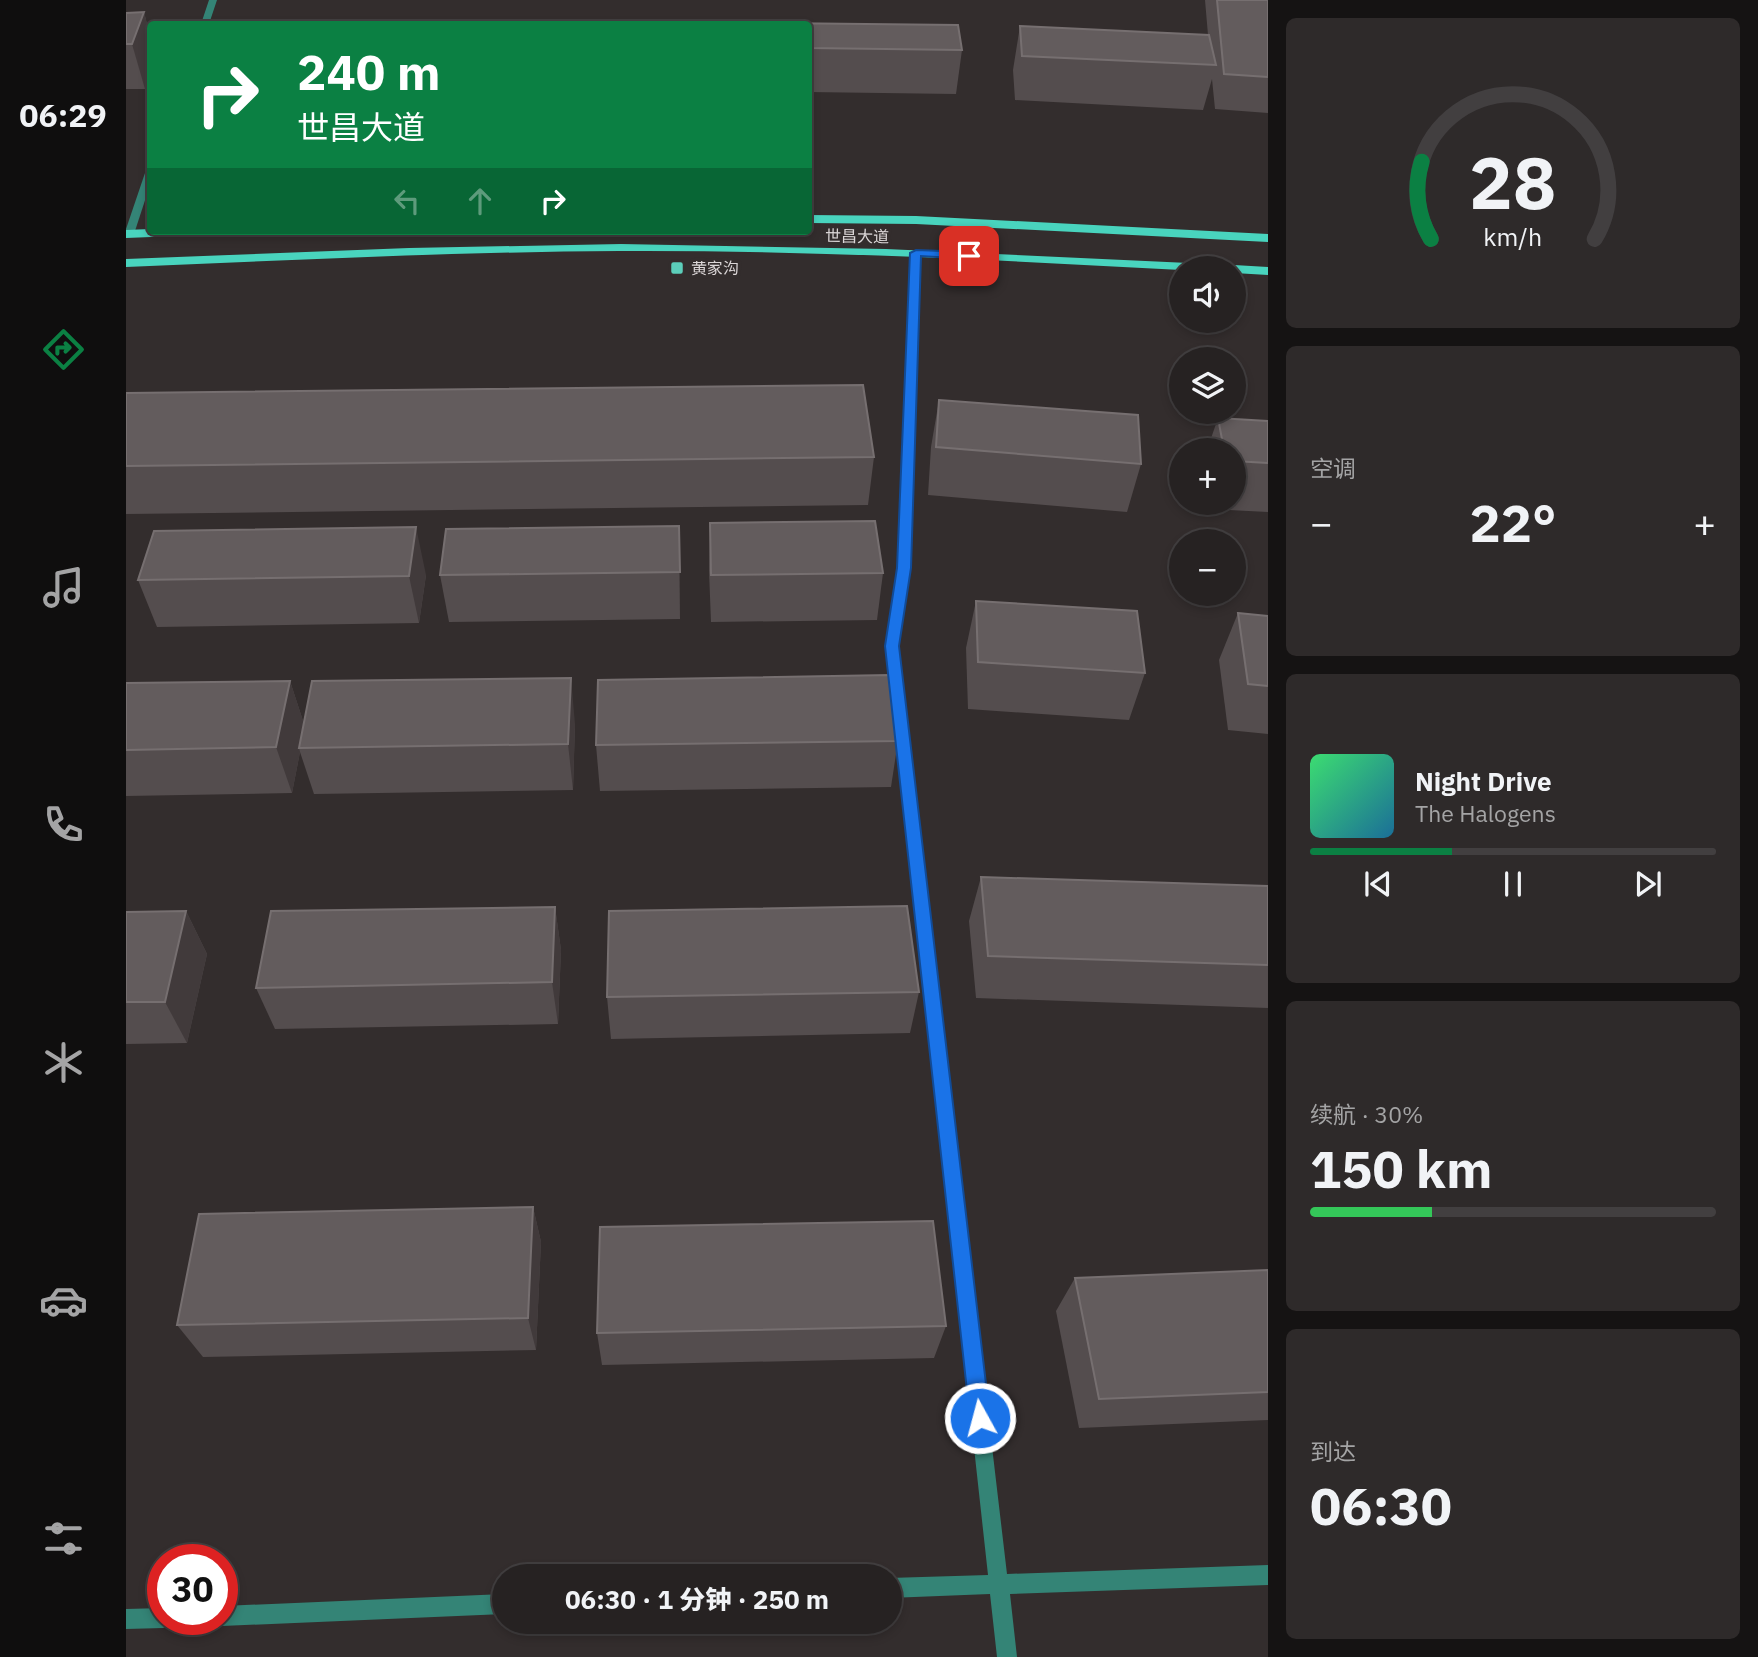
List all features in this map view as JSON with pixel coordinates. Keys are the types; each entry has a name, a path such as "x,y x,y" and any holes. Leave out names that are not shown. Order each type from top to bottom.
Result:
{"main road":[{"name":"世昌大道","path":"812,219 916,220 1268,238"},
{"path":"127,234 147,233"},
{"name":"世昌大道","path":"126,263 458,251 690,248 916,253 1169,266"},
{"path":"1246,270 1268,271"}],"street":[{"path":"206,21 214,0"},
{"path":"127,234 147,181"},
{"path":"916,253 904,568 892,646 1007,1657"},
{"path":"902,1588 1268,1575"},
{"path":"238,1615 492,1605"},
{"path":"126,1619 147,1618"}],"building":[{"path":"1217,0 1268,0 1268,77 1224,74"},
{"path":"144,12 132,44 126,44 126,13"},
{"path":"812,23 958,25 962,50 812,48"},
{"path":"1020,26 1209,35 1216,65 1022,56"},
{"path":"863,385 874,457 126,466 126,393"},
{"path":"939,400 1138,415 1141,464 936,447"},
{"path":"1246,420 1268,421 1268,463 1246,462 1246,438 1222,438 1219,424 1246,424"},
{"path":"875,521 883,573 711,575 710,523"},
{"path":"679,526 680,572 440,575 446,529"},
{"path":"416,527 409,576 138,580 154,531"},
{"path":"976,601 1137,611 1145,673 978,662"},
{"path":"1238,613 1268,616 1268,686 1248,684"},
{"path":"889,675 898,741 596,745 598,680"},
{"path":"571,678 568,744 299,748 312,681"},
{"path":"290,681 276,747 126,750 126,683"},
{"path":"981,877 1268,886 1268,965 988,956"},
{"path":"907,906 919,992 607,997 609,911"},
{"path":"555,907 552,982 256,988 271,911"},
{"path":"186,911 165,1002 126,1002 126,912"},
{"path":"533,1207 528,1318 177,1325 199,1214"},
{"path":"933,1221 946,1326 597,1333 600,1227"},
{"path":"1268,1270 1268,1392 1099,1399 1075,1278"}],"place":[{"name":"黄家沟","path":"677,268"}],"route":[{"path":"969,256 916,253 904,568 892,646 980,1418"}]}
